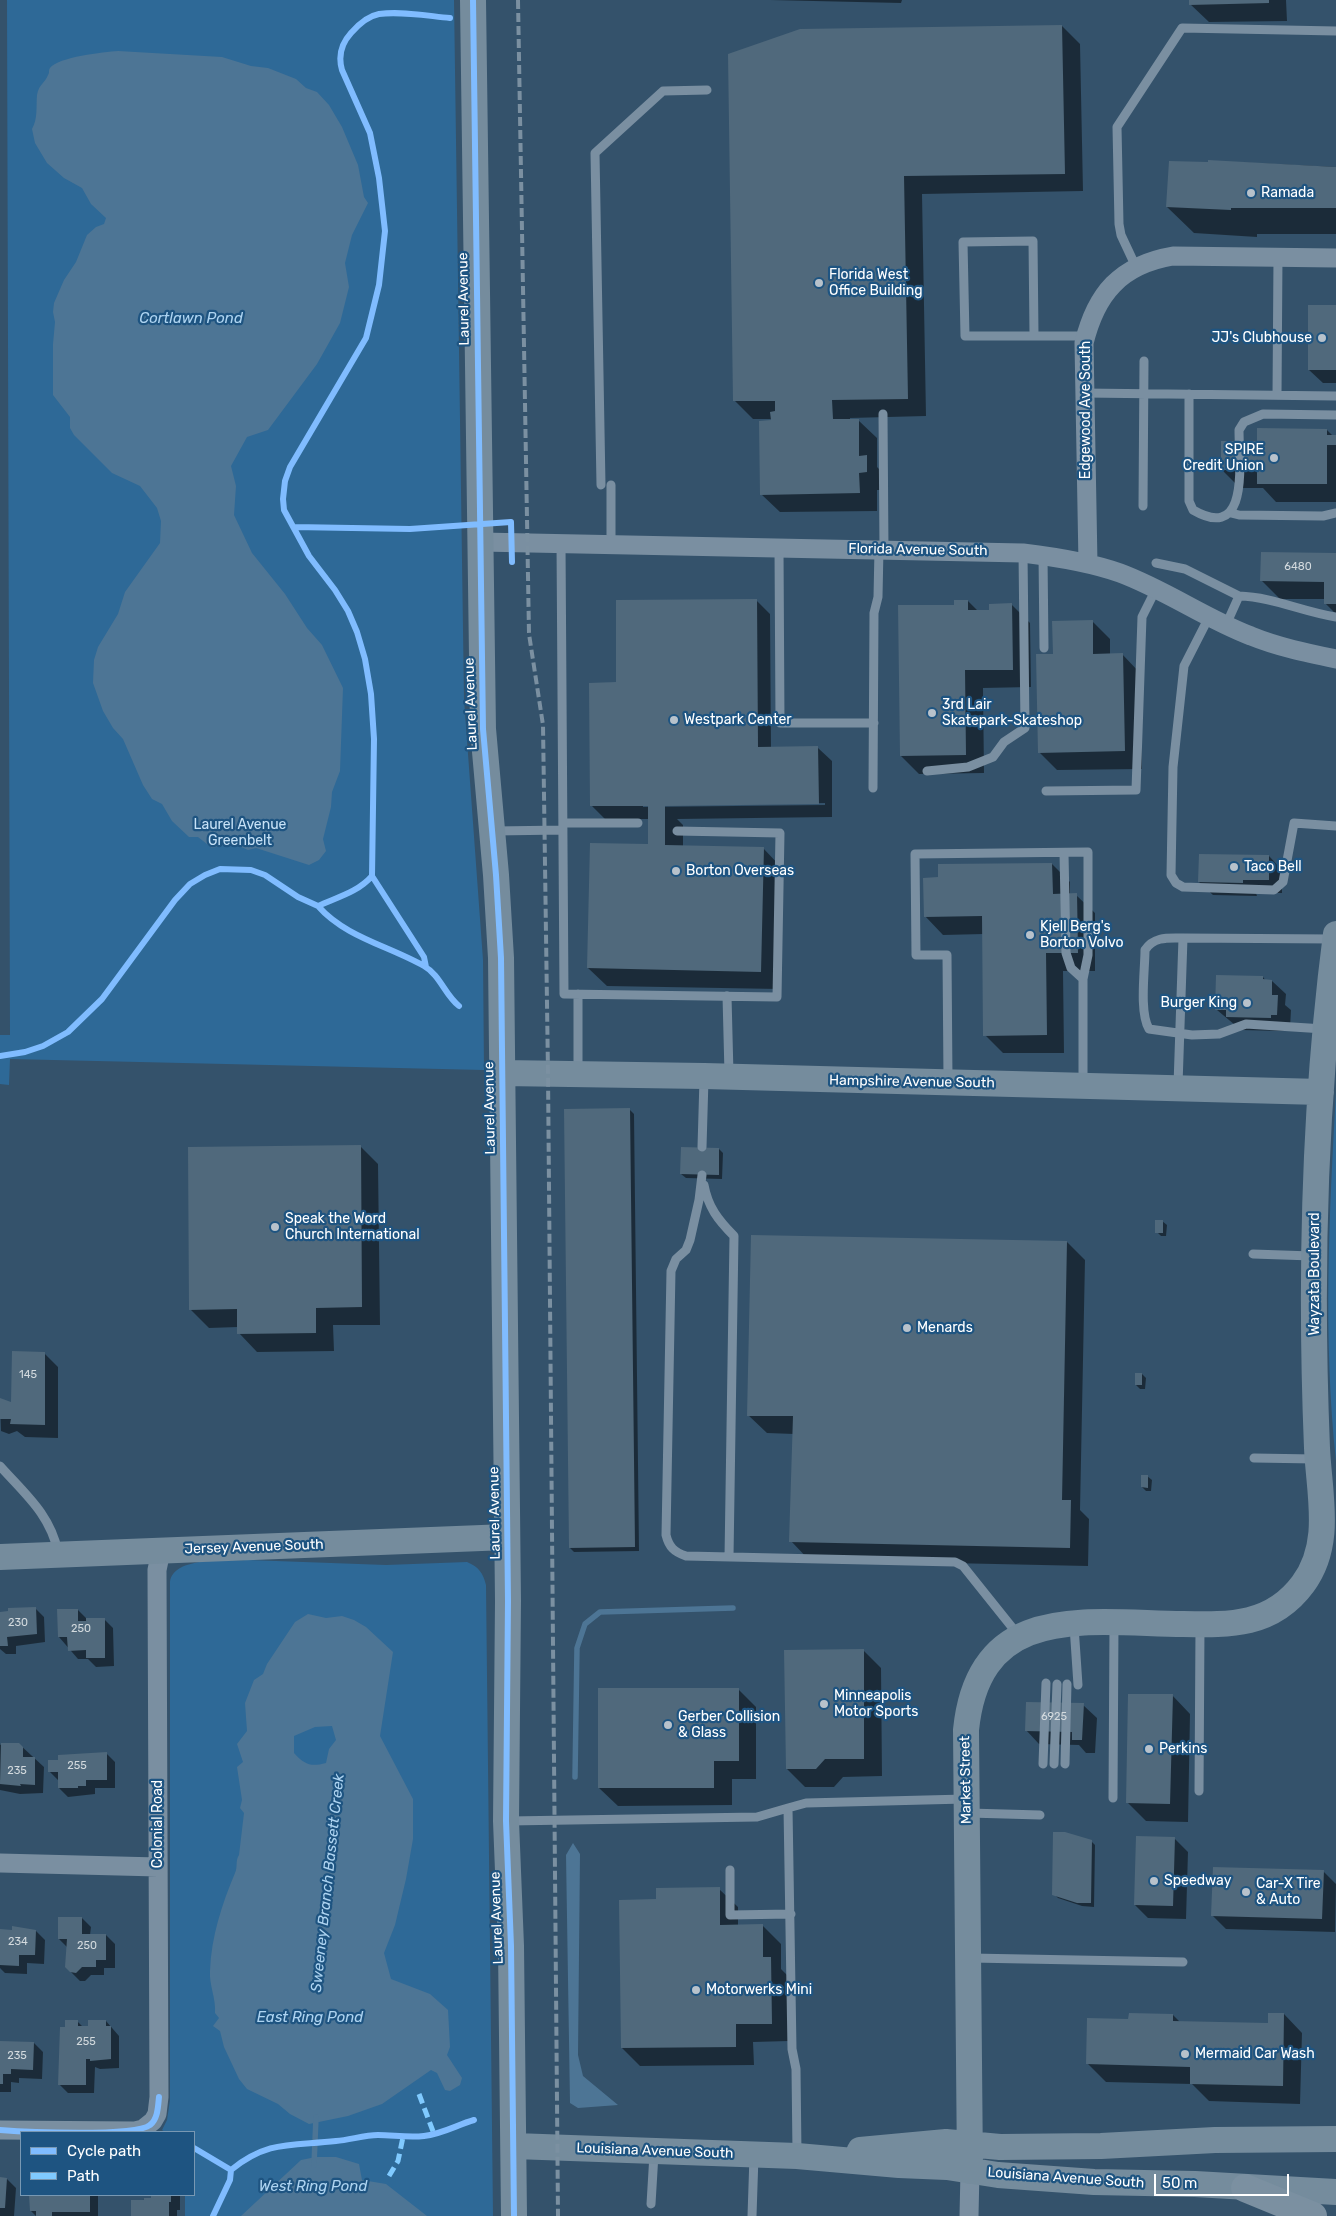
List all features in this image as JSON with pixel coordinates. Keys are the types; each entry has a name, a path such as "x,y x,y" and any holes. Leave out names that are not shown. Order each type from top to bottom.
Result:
{"highway":[{"path":"1245,2188 1313,2216"}],"street":[{"name":"Laurel Avenue","path":"473,0 484,729 501,958 507,1537 506,1821 511,1946 514,2216"},
{"name":"Edgewood Ave South","path":"1088,564 1084,350 1089,322 1101,299 1121,277 1136,267 1147,261 1172,256 1336,258"},
{"name":"Florida Avenue South","path":"480,542 1023,552 1088,564 1120,574 1156,588 1226,625 1275,644 1336,659"},
{"name":"Wayzata Boulevard","path":"1285,1604 1312,1571 1318,1555 1322,1526 1315,1398 1314,1256 1321,1092 1336,934"},
{"name":"Hampshire Avenue South","path":"503,1073 716,1076 1321,1092"},
{"name":"Jersey Avenue South","path":"0,1558 507,1537"},
{"name":"Colonial Road","path":"127,2131 143,2129 149,2126 157,2114 159,2097 157,1570 161,1551"},
{"name":"Market Street","path":"969,2216 966,1730 969,1701 978,1676 996,1653 1019,1636 1039,1627 1074,1623 1236,1624 1249,1621 1285,1604"},
{"path":"0,1863 158,1867"},
{"name":"Colonial Road","path":"0,2130 60,2131"},
{"name":"Louisiana Avenue South","path":"797,2156 946,2142 1000,2147 1101,2146 1215,2140 1336,2138"},
{"name":"Louisiana Avenue South","path":"514,2146 797,2156 1094,2182 1336,2192"}],"lane":[{"path":"1136,267 1121,236 1119,224 1117,127 1182,28 1336,31"},
{"path":"601,485 595,153 663,91 708,90"},
{"path":"1034,335 1032,241 963,242 965,336 1086,336"},
{"path":"1277,395 1278,257"},
{"path":"1143,506 1144,361"},
{"path":"1084,393 1336,396"},
{"path":"1189,394 1188,501 1193,510 1211,518 1222,517 1231,513 1240,515 1324,516 1336,513"},
{"path":"873,788 874,613 878,597 881,550 883,414"},
{"path":"1231,513 1239,492 1239,430 1244,422 1252,417 1263,414 1336,414"},
{"path":"611,485 611,544"},
{"path":"561,542 564,994 777,997 780,833 677,831"},
{"path":"779,548 780,724 874,723"},
{"path":"927,771 968,767 993,757 1004,742 1024,728 1023,552"},
{"path":"1043,555 1044,648"},
{"path":"1156,563 1185,569 1239,596 1260,596 1296,608 1336,617"},
{"path":"1046,791 1136,790 1142,617 1156,588"},
{"path":"1226,625 1239,596"},
{"path":"1209,617 1184,666 1182,700 1173,768 1171,875 1176,883 1183,887 1274,890 1283,882 1294,823 1336,826"},
{"path":"492,831 638,823"},
{"path":"948,1083 947,955 916,955 915,854 1088,852 1088,955 1084,979 1083,1086"},
{"path":"1064,853 1066,953 1071,968 1084,979"},
{"path":"1326,1029 1246,1024 1219,1034 1180,1034 1149,1029 1146,1024 1145,950 1149,943 1155,940 1183,938 1335,939"},
{"path":"1178,1088 1183,938"},
{"path":"578,994 578,1074"},
{"path":"702,1147 716,1076 727,996"},
{"path":"730,1557 734,1236 717,1219 706,1199 702,1175 699,1200 690,1240 686,1250 676,1259 671,1271 666,1535 669,1546 676,1553 686,1556 730,1557 955,1562 963,1566 1019,1636"},
{"path":"1253,1254 1314,1256"},
{"path":"1254,1458 1318,1459"},
{"path":"0,1466 38,1508 48,1523 54,1537 58,1555"},
{"path":"1074,1623 1078,1685"},
{"path":"1113,1798 1114,1623"},
{"path":"1199,1791 1200,1624"},
{"path":"1043,1764 1046,1683"},
{"path":"1054,1764 1057,1684"},
{"path":"1064,1764 1067,1684"},
{"path":"506,1821 757,1817 806,1803 967,1806 1040,1815"},
{"path":"788,1808 792,2049 796,2069 797,2156"},
{"path":"730,1870 730,1915 791,1914"},
{"path":"968,1958 1183,1962"},
{"path":"651,2204 654,2151"},
{"path":"752,2216 754,2154"}],"green space":[{"name":"Laurel Avenue Greenbelt","path":"7,0 454,0 464,699 483,960 484,1070 10,1059 9,1085 0,1084 0,1035 10,1035"},
{"path":"1336,1092 1336,1461 1328,1323 1328,1277"},
{"path":"248,1560 386,1565 467,1562 475,1566 483,1577 486,1585 493,2216 185,2216 185,2196 195,2196 195,2131 162,2130 167,2120 170,2100 170,1582 173,1574 181,1568 191,1564"}],"water":[{"name":"Cortlawn Pond","path":"118,51 222,57 251,66 268,68 296,79 306,88 317,92 329,105 342,127 358,165 364,197 368,203 352,235 345,263 349,287 340,323 317,364 268,430 247,437 231,466 236,486 234,515 252,553 285,594 307,628 322,645 343,688 340,771 332,792 331,807 323,839 326,851 319,860 309,865 256,848 248,850 232,843 212,848 198,837 189,837 172,821 162,804 152,799 143,785 123,739 113,728 103,711 93,683 94,660 98,647 118,614 125,592 160,543 161,521 157,508 140,486 112,473 74,435 70,428 70,417 53,395 54,303 64,280 76,262 87,235 96,227 104,224 106,218 91,204 82,188 64,178 47,163 35,143 32,129 36,117 38,91 47,78 50,68 71,58"},
{"name":"East Ring Pond","path":"308,1614 326,1618 342,1616 366,1627 393,1652 380,1736 413,1799 413,1839 395,1925 384,1953 391,1979 430,1994 448,2010 450,2047 447,2055 462,2078 460,2085 450,2091 445,2090 437,2073 431,2070 382,2104 348,2116 309,2124 290,2114 278,2104 247,2089 239,2079 224,2047 220,2031 213,2026 219,2018 215,2013 210,1976 215,1933 236,1871 239,1855 244,1813 240,1808 242,1800 237,1767 243,1762 237,1744 247,1731 245,1703 254,1680 263,1674 267,1664 295,1622","holes":["332,1726 336,1740 329,1749 326,1763 308,1764 294,1753 294,1736 315,1727"]},
{"path":"573,1843 580,1854 578,2055 583,2076 618,2105 578,2108 570,2103 566,1855"},
{"name":"West Ring Pond","path":"316,2157 336,2157 359,2164 362,2180 386,2184 427,2216 241,2216 301,2160"}],"building":[{"path":"1189,0 1269,0 1269,3 1189,5"},
{"name":"Florida West Office Building","path":"1062,25 1065,174 904,176 908,399 832,400 833,419 859,419 859,456 867,455 867,472 859,473 860,493 760,495 759,421 771,420 770,412 775,411 775,401 733,401 728,54 800,29"},
{"name":"Ramada","path":"1208,160 1336,167 1336,208 1231,208 1231,210 1166,207 1169,161 1208,162"},
{"name":"JJ's Clubhouse","path":"1308,305 1336,305 1336,370 1308,370"},
{"name":"SPIRE Credit Union","path":"1257,428 1327,429 1327,435 1336,435 1336,445 1327,445 1327,484 1257,484 1257,470 1221,470 1221,441 1257,441"},
{"path":"1261,552 1336,553 1336,604 1324,604 1324,582 1260,581"},
{"name":"Westpark Center","path":"757,599 758,747 818,746 819,804 665,806 665,845 764,847 761,972 587,968 590,843 648,844 648,806 590,806 589,683 616,682 616,600"},
{"name":"3rd Lair Skatepark-Skateshop","path":"954,600 968,600 968,610 989,610 989,604 1012,603 1013,670 965,670 966,755 900,756 898,605 954,605"},
{"path":"1093,620 1093,654 1123,653 1125,751 1038,753 1036,654 1053,654 1052,621"},
{"name":"Taco Bell","path":"1199,854 1269,855 1269,880 1243,880 1243,883 1198,882"},
{"name":"Kjell Berg's Borton Volvo","path":"1052,863 1053,894 1077,893 1078,953 1046,953 1047,1035 983,1036 982,916 924,917 923,878 938,877 938,864"},
{"name":"Burger King","path":"1216,975 1263,976 1263,979 1272,980 1272,995 1278,995 1277,1015 1271,1015 1271,1018 1226,1017 1226,1010 1215,1010"},
{"path":"630,1108 635,1547 569,1548 564,1109"},
{"name":"Speak the Word Church International","path":"361,1145 362,1307 316,1308 316,1333 237,1334 237,1309 189,1310 188,1147"},
{"path":"681,1147 719,1148 719,1175 680,1174"},
{"path":"1155,1220 1163,1220 1163,1233 1155,1233"},
{"name":"Menards","path":"751,1235 1067,1241 1062,1500 1071,1500 1070,1548 789,1542 793,1416 747,1416"},
{"path":"12,1351 45,1352 45,1425 10,1424 11,1419 0,1419 0,1398 11,1402"},
{"path":"1135,1373 1142,1373 1142,1385 1135,1385"},
{"path":"1141,1475 1148,1475 1148,1488 1141,1487"},
{"path":"36,1607 37,1634 7,1637 8,1646 0,1646 0,1612 8,1611 8,1608"},
{"path":"57,1609 78,1609 78,1621 86,1621 86,1618 105,1618 105,1658 86,1658 86,1650 68,1651 67,1637 58,1637"},
{"name":"Minneapolis Motor Sports","path":"864,1649 864,1759 825,1759 816,1769 786,1769 784,1650"},
{"name":"Gerber Collision & Glass","path":"598,1688 739,1688 739,1761 714,1761 714,1788 598,1788"},
{"name":"Perkins","path":"1128,1694 1173,1694 1170,1804 1126,1803"},
{"path":"1026,1702 1084,1703 1082,1740 1072,1740 1072,1732 1025,1731"},
{"path":"1,1743 19,1743 23,1747 23,1757 35,1757 35,1785 0,1784"},
{"path":"107,1752 107,1780 86,1780 86,1786 58,1788 58,1772 48,1772 48,1760 58,1760 58,1755"},
{"path":"1053,1832 1065,1832 1092,1840 1091,1903 1077,1903 1052,1895"},
{"name":"Speedway","path":"1136,1836 1175,1837 1173,1906 1134,1905"},
{"name":"Car-X Tire & Auto","path":"1213,1867 1324,1870 1322,1919 1211,1916"},
{"name":"Motorwerks Mini","path":"720,1887 720,1925 763,1924 763,1957 771,1957 772,2024 736,2024 736,2047 621,2048 619,1900 656,1899 656,1888"},
{"path":"58,1917 82,1917 82,1934 106,1934 106,1960 96,1960 96,1967 82,1967 76,1973 70,1972 65,1967 67,1939 58,1939"},
{"path":"12,1926 36,1930 35,1955 19,1955 19,1966 0,1965 0,1929 12,1930"},
{"name":"Mermaid Car Wash","path":"1129,2013 1173,2014 1173,2021 1268,2023 1268,2013 1284,2013 1283,2086 1190,2084 1190,2067 1086,2064 1087,2018 1128,2019"},
{"path":"65,2020 78,2020 78,2026 88,2026 88,2020 106,2020 106,2026 111,2026 111,2059 90,2061 90,2059 86,2059 86,2085 58,2085 60,2027 65,2027"},
{"path":"0,2041 34,2042 33,2070 11,2069 11,2074 3,2074 3,2084 0,2084"},
{"path":"0,2177 7,2178 5,2208 0,2208"},
{"path":"29,2196 90,2196 90,2212 52,2212 52,2216 36,2216 36,2211 30,2211"},
{"path":"151,2196 171,2196 169,2216 131,2216 131,2200 151,2198"}],"waterway":[{"path":"575,1777 577,1648 585,1624 600,1612 733,1608"},
{"name":"Sweeney Branch Bassett Creek","path":"314,2165 316,2117"}],"railway":[{"path":"518,0 529,634 543,725 558,2216"}],"marked path":[{"path":"419,2094 434,2134"},
{"path":"389,2176 398,2161 403,2137"}],"cycle path":[{"path":"473,0 483,729 496,875 501,958 508,1601 506,1821 511,1946 514,2216"},
{"path":"0,1056 25,1052 43,1046 68,1032 102,999 175,900 190,884 205,875 220,869 251,870 265,875 298,897 318,906 354,890 372,876 374,739 371,694 365,659 348,611 335,590 309,556 284,510 283,499 285,481 290,467 366,338 379,285 385,231 379,178 370,133 342,70 340,55 343,46 348,37 360,24 379,14 406,13 450,18"},
{"path":"294,527 410,529 511,522 512,562"},
{"path":"372,876 424,957 426,967"},
{"path":"318,906 341,926 430,970 459,1006"},
{"path":"124,2131 140,2129 150,2125 155,2119 159,2097"},
{"path":"231,2170 244,2160 281,2146 373,2135 424,2136 474,2120"},
{"path":"0,2130 20,2131"},
{"path":"195,2149 231,2170 230,2180 213,2216"}],"place":[{"name":"Ramada","path":"1251,193"},
{"name":"Florida West Office Building","path":"819,283"},
{"name":"JJ's Clubhouse","path":"1322,338"},
{"name":"SPIRE Credit Union","path":"1274,458"},
{"name":"3rd Lair Skatepark-Skateshop","path":"932,713"},
{"name":"Westpark Center","path":"674,720"},
{"name":"Taco Bell","path":"1234,867"},
{"name":"Borton Overseas","path":"676,871"},
{"name":"Kjell Berg's Borton Volvo","path":"1030,935"},
{"name":"Burger King","path":"1247,1003"},
{"name":"Speak the Word Church International","path":"275,1227"},
{"name":"Menards","path":"907,1328"},
{"name":"Minneapolis Motor Sports","path":"824,1704"},
{"name":"Gerber Collision & Glass","path":"668,1725"},
{"name":"Perkins","path":"1149,1749"},
{"name":"Speedway","path":"1154,1881"},
{"name":"Car-X Tire & Auto","path":"1246,1892"},
{"name":"Motorwerks Mini","path":"696,1990"},
{"name":"Mermaid Car Wash","path":"1185,2054"}]}
